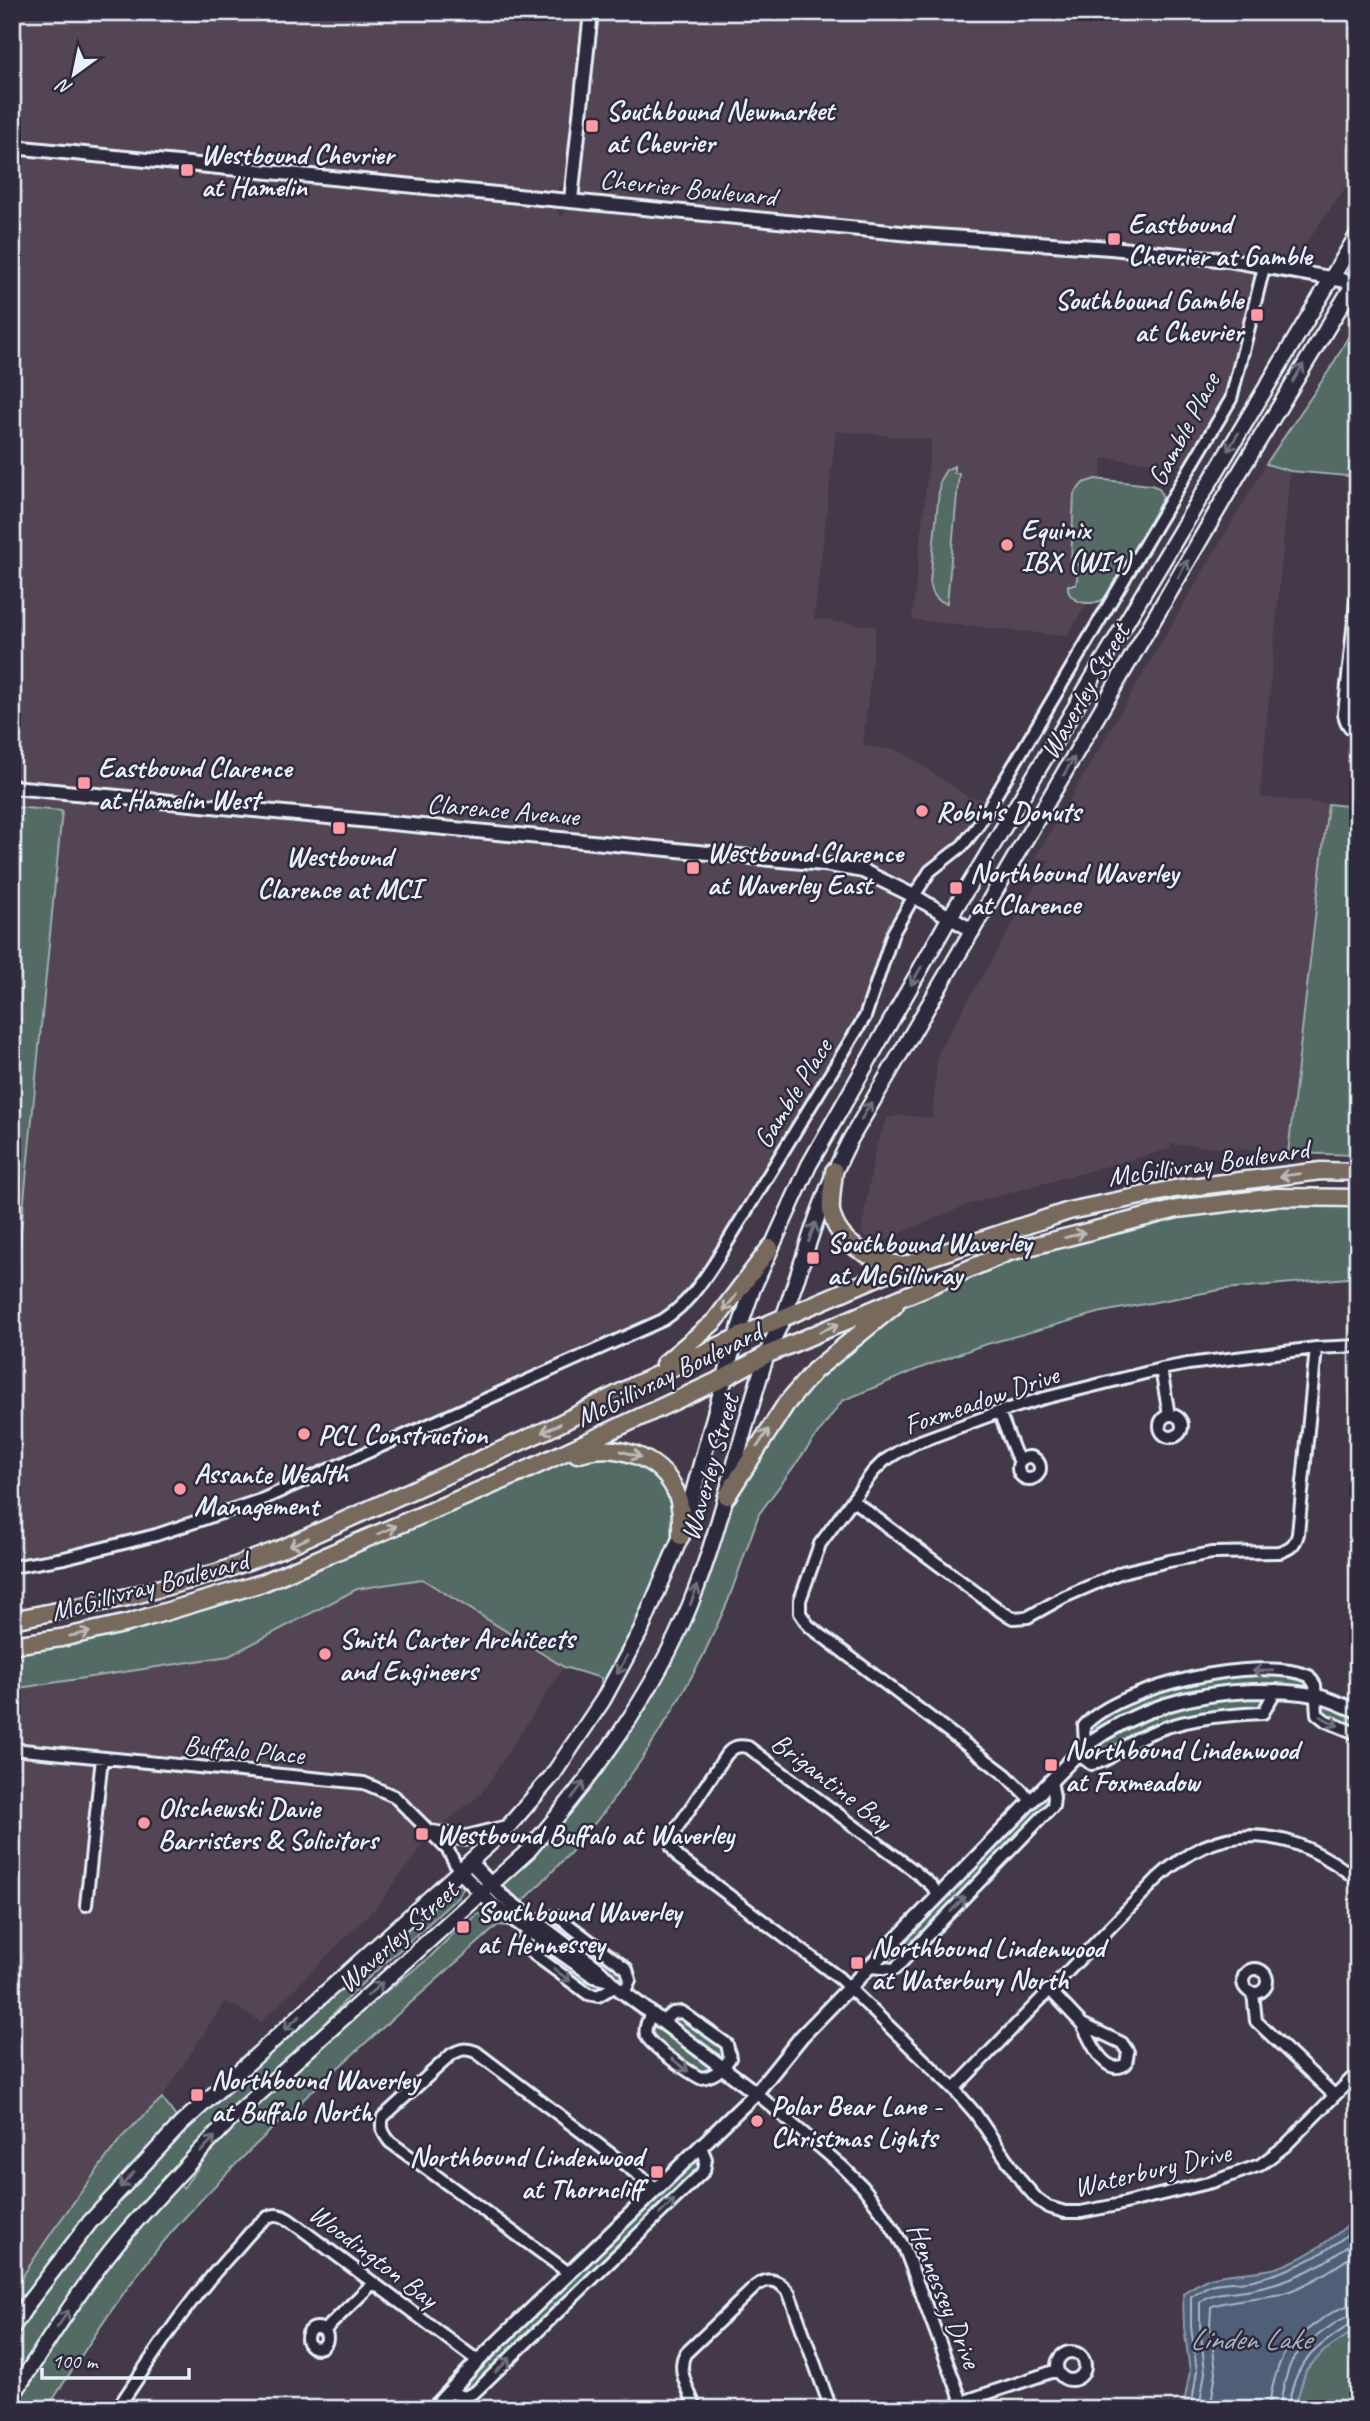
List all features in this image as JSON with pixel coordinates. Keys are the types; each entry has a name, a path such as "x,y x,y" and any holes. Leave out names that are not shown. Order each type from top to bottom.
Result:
{"main road":[{"name":"Waverley Street","path":"12,2328 90,2222 181,2124 507,1828 552,1776 603,1700 641,1630 681,1536 736,1338 770,1248 809,1165 950,917 1358,234"},
{"name":"Waverley Street","path":"12,2396 117,2243 187,2165 230,2120 528,1851 554,1822 619,1736 653,1682 689,1608 727,1496 766,1355 783,1320 834,1171 1238,475 1357,281"},
{"path":"834,1171 831,1211 841,1234 858,1250 882,1262 903,1266"},
{"name":"McGillivray Boulevard","path":"12,1620 141,1594 219,1572 283,1548 551,1428 736,1338 903,1266 1069,1211 1174,1189 1321,1171 1358,1172"},
{"name":"McGillivray Boulevard","path":"12,1645 61,1638 128,1623 251,1587 320,1560 518,1474 726,1377 766,1355 1009,1252 1177,1209 1276,1197 1358,1198"},
{"path":"633,1386 691,1344 716,1321 770,1248"},
{"path":"727,1496 786,1404 814,1371 912,1292"},
{"path":"518,1474 583,1451 621,1451 639,1456 654,1464 674,1488 681,1509 681,1536"},
{"path":"432,1833 465,1838 507,1828"}],"street":[{"path":"571,200 591,12"},
{"name":"Chevrier Boulevard","path":"12,147 922,235 1111,248 1227,260 1357,281"},
{"name":"Gamble Place","path":"12,1567 64,1558 156,1535 263,1499 663,1320 678,1310 699,1287 865,1017 893,933 914,896 930,870 963,845 977,827 1231,399 1264,267"},
{"path":"1358,582 1345,714 1346,723 1358,732"},
{"name":"Clarence Avenue","path":"12,787 824,864 863,871 914,896 973,931"},
{"name":"Foxmeadow Drive","path":"1031,1800 1006,1775 809,1626 800,1613 800,1600 820,1544 884,1461 915,1443 999,1412 1041,1399 1188,1364 1316,1348 1358,1346"},
{"path":"852,1500 1002,1612 1021,1619 1064,1597 1122,1573 1212,1553 1280,1552 1290,1549 1298,1534 1316,1348"},
{"path":"1161,1369 1168,1415"},
{"path":"999,1412 1014,1453 1020,1461"},
{"path":"1276,1690 1263,1713 1195,1720 1140,1738 1100,1763 1091,1764 1082,1750 1084,1726 1089,1720 1138,1694 1195,1676 1225,1671 1275,1670 1303,1673 1309,1676 1315,1685 1317,1714 1326,1721 1358,1734"},
{"path":"433,2409 478,2361 756,2093 802,2036 869,1966 1031,1800 1082,1750 1109,1729 1145,1711 1182,1699 1221,1692 1276,1690 1317,1696 1358,1711"},
{"name":"Brigantine Bay","path":"849,1988 679,1858 672,1848 671,1837 675,1829 732,1747 748,1747 759,1754 912,1870 939,1895"},
{"name":"Buffalo Place","path":"12,1749 364,1783 394,1796 464,1867"},
{"path":"86,1905 102,1758"},
{"path":"869,1966 895,1969 1053,1806 1051,1781"},
{"path":"954,2089 1169,1868 1195,1850 1236,1837 1281,1839 1320,1853 1358,1880"},
{"name":"Hennessey Drive","path":"464,1867 529,1932 594,1976 615,1986"},
{"name":"Hennessey Drive","path":"486,1889 502,1896 539,1923 597,1968 615,1986 756,2093 863,2187 904,2247 957,2405"},
{"path":"539,1923 546,1917 557,1916 627,1969 630,1980 615,1986"},
{"name":"Hennessey Drive","path":"529,1932 525,1937 527,1949 587,1994 598,1996 615,1986"},
{"name":"Waterbury Drive","path":"849,1988 954,2089 975,2113 1022,2182 1037,2199 1048,2207 1065,2212 1117,2206 1212,2182 1259,2165 1285,2146 1358,2072"},
{"path":"1049,1989 1082,2024 1108,2065 1114,2069 1126,2064 1128,2052 1122,2043 1082,2024"},
{"path":"1254,1993 1256,2021 1334,2095"},
{"path":"651,2014 646,2035 652,2043 700,2078 723,2069 730,2058 727,2044 682,2011 673,2013 662,2021"},
{"path":"569,2273 390,2142 381,2126 383,2117 452,2054 459,2049 468,2049 476,2052 657,2189"},
{"path":"448,2392 465,2397 475,2392 704,2171 706,2159 701,2147"},
{"name":"Woodington Bay","path":"117,2409 183,2310 217,2268 267,2217 275,2215 283,2216 478,2361"},
{"path":"696,2409 681,2369 685,2354 756,2286 764,2280 773,2280 783,2285 789,2293 831,2409"},
{"path":"324,2332 373,2283"},
{"path":"957,2405 1057,2370"}],"shaded area":[{"path":"12,12 1358,12 1358,170 1285,273 1265,267 1228,394 1186,465 1103,458 1088,602 1067,636 912,620 931,440 836,431 814,619 876,626 863,745 901,751 968,797 990,800 971,833 914,896 893,933 865,1017 678,1310 193,1524 12,1567","holes":["566,180 577,201 560,217 552,198"]},
{"path":"1266,464 1290,471 1260,797 1328,804 1288,1153 1171,1144 1170,1149 969,1204 878,1243 861,1234 875,1150 887,1118 900,1115 932,1118 938,1052 1050,860 1035,858"},
{"path":"422,1579 564,1667 481,1794 432,1833 377,1906 261,2022 225,2001 162,2098 121,2138 54,2229 12,2292 12,1689 229,1656 357,1589"}],"green space":[{"path":"1358,319 1358,477 1290,471 1266,464 1332,366"},
{"path":"954,466 954,473 959,473 947,603 935,596 930,582 940,480 946,470"},
{"path":"1095,479 1151,485 1159,488 1163,498 1106,597 1089,603 1076,600 1068,585 1076,585 1079,565 1071,563 1074,494 1083,483"},
{"path":"1328,804 1358,807 1358,1155 1288,1153"},
{"path":"12,807 62,811 15,1293 12,1293"},
{"path":"1358,1198 1358,1277 1225,1289 1102,1312 980,1346 842,1401 759,1514 728,1601 703,1656 642,1759 604,1812 571,1852 518,1907 487,1888 528,1851 653,1682 727,1496 786,1404 912,1292 1009,1252 1177,1209"},
{"path":"600,1450 664,1474 681,1536 603,1700 601,1678 564,1667 422,1579 357,1589 229,1656 12,1689 12,1645 170,1612 583,1451"},
{"path":"1264,1674 1305,1677 1317,1696 1358,1711 1358,1734 1317,1714 1316,1696 1276,1691 1269,1706 1140,1738 1100,1763 1078,1754 1083,1735 1090,1726 1132,1702 1187,1684"},
{"path":"1051,1781 1053,1806 895,1969 869,1967"},
{"path":"461,1882 464,1887 458,1897 353,1992 317,2032 233,2108 173,2168 89,2269 12,2384 12,2338 81,2241 194,2118 455,1884"},
{"path":"485,1912 498,1917 508,1926 498,1925 339,2067 261,2139 187,2215 112,2309 47,2409 12,2409 100,2277 131,2237 180,2185 183,2188 223,2135 362,2010 428,1959 456,1931 460,1933 476,1915"},
{"path":"556,1920 622,1969 626,1978 624,1982 548,1922"},
{"path":"531,1937 603,1990 592,1992 531,1946"},
{"path":"678,2015 719,2043 726,2053 724,2059 672,2020"},
{"path":"651,2024 711,2068 710,2071 697,2071 652,2038"},
{"path":"162,2098 181,2124 29,2302 12,2297 12,2292 54,2229 121,2138"},
{"path":"700,2157 702,2167 475,2387 465,2393 459,2390"},
{"path":"1358,2328 1358,2409 1294,2409 1306,2370 1324,2351"}],"water":[{"name":"Linden Lake","path":"1358,2216 1358,2328 1324,2351 1306,2370 1294,2409 1183,2409 1190,2371 1183,2293 1214,2277 1268,2270 1299,2259 1340,2232"}],"place":[{"name":"Southbound Newmarket at Chevrier","path":"592,126"},
{"name":"Westbound Chevrier at Hamelin","path":"187,170"},
{"name":"Eastbound Chevrier at Gamble","path":"1114,239"},
{"name":"Southbound Gamble at Chevrier","path":"1257,315"},
{"name":"Equinix IBX (WI1)","path":"1007,545"},
{"name":"Eastbound Clarence at Hamelin West","path":"84,783"},
{"name":"Robin's Donuts","path":"922,811"},
{"name":"Westbound Clarence at MCI","path":"339,828"},
{"name":"Westbound Clarence at Waverley East","path":"693,868"},
{"name":"Northbound Waverley at Clarence","path":"956,888"},
{"name":"Southbound Waverley at McGillivray","path":"813,1258"},
{"name":"PCL Construction","path":"304,1434"},
{"name":"Assante Wealth Management","path":"180,1489"},
{"name":"Smith Carter Architects and Engineers","path":"325,1654"},
{"name":"Northbound Lindenwood at Foxmeadow","path":"1051,1765"},
{"name":"Olschewski Davie Barristers & Solicitors","path":"144,1823"},
{"name":"Westbound Buffalo at Waverley","path":"422,1834"},
{"name":"Southbound Waverley at Hennessey","path":"463,1927"},
{"name":"Northbound Lindenwood at Waterbury North","path":"857,1963"},
{"name":"Northbound Waverley at Buffalo North","path":"197,2095"},
{"name":"Polar Bear Lane - Christmas Lights","path":"757,2121"},
{"name":"Northbound Lindenwood at Thorncliff","path":"657,2172"}]}
